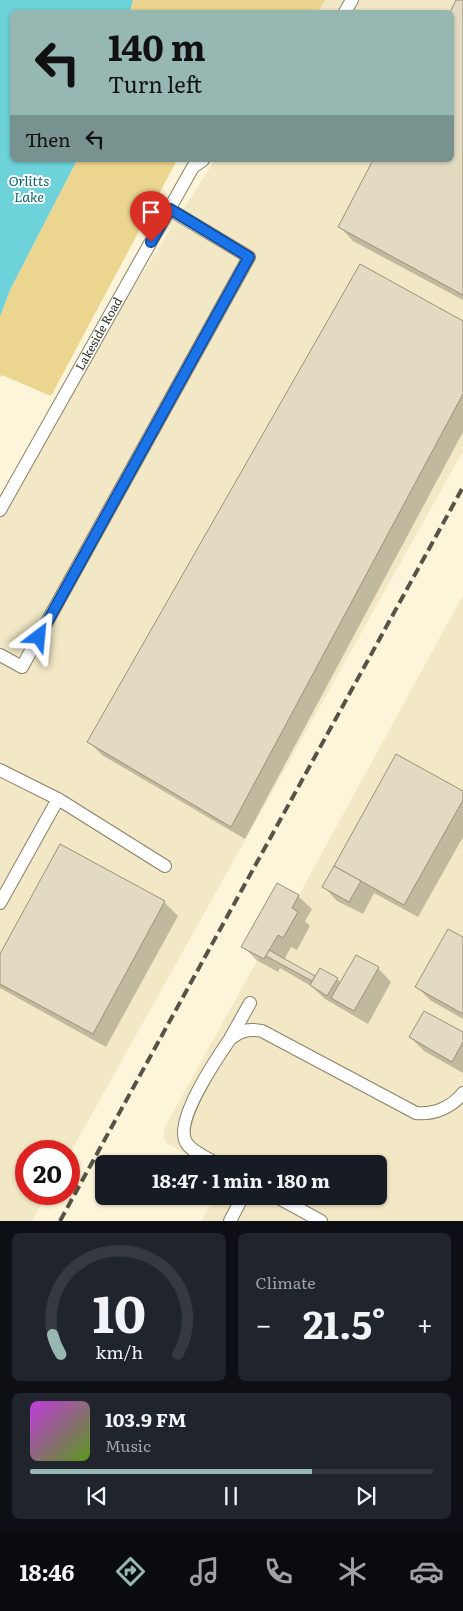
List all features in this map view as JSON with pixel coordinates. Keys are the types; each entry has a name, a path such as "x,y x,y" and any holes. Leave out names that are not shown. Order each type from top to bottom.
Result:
{"lane":[{"name":"Lakeside Road","path":"0,510 193,167 200,162"},
{"path":"0,655 22,667 249,257 170,209"},
{"path":"0,770 58,799 165,866"},
{"path":"0,903 58,799"},
{"path":"202,1155 192,1149 186,1142 183,1131 189,1111 200,1087 250,1003"},
{"path":"230,1039 236,1033 245,1030 262,1031 416,1114 444,1109 456,1101 463,1093"},
{"path":"230,1221 238,1205"},
{"path":"292,1205 321,1221"}],"shaded area":[{"path":"133,0 325,0 319,10 130,10"},
{"path":"317,0 463,0 463,451 77,1140 15,1140 15,1205 41,1205 32,1221 0,1221 0,495 214,162 454,162 454,10 310,10"},
{"path":"76,162 176,162 51,396 2,375 0,378 0,317 10,290"},
{"path":"463,595 463,1221 201,1221 210,1205 387,1205 387,1155 187,1155 164,1140 164,1129 259,957 241,947 277,883 299,895"}],"water":[{"name":"Orlitts Lake","path":"0,0 133,0 130,10 10,10 10,162 76,162 10,290 0,317"}],"building":[{"path":"456,0 463,0 463,295 338,227 372,162 454,162 454,10 451,10"},
{"path":"360,264 463,321 463,394 231,827 87,742"},
{"path":"396,754 463,791 463,800 404,905 334,866"},
{"path":"60,844 165,901 93,1034 0,984 0,954"},
{"path":"334,866 361,881 349,902 322,887"},
{"path":"277,883 299,895 292,908 298,912 283,938 278,935 264,959 241,947"},
{"path":"448,929 463,937 463,1014 415,987"},
{"path":"269,950 315,976 312,981 266,956"},
{"path":"356,955 379,967 354,1011 331,998"},
{"path":"320,968 338,978 327,996 310,985"},
{"path":"424,1011 463,1032 463,1042 452,1062 409,1037"}],"railway":[{"path":"60,1221 463,487"}],"route":[{"path":"39,637 249,257 170,209 151,242"}]}
